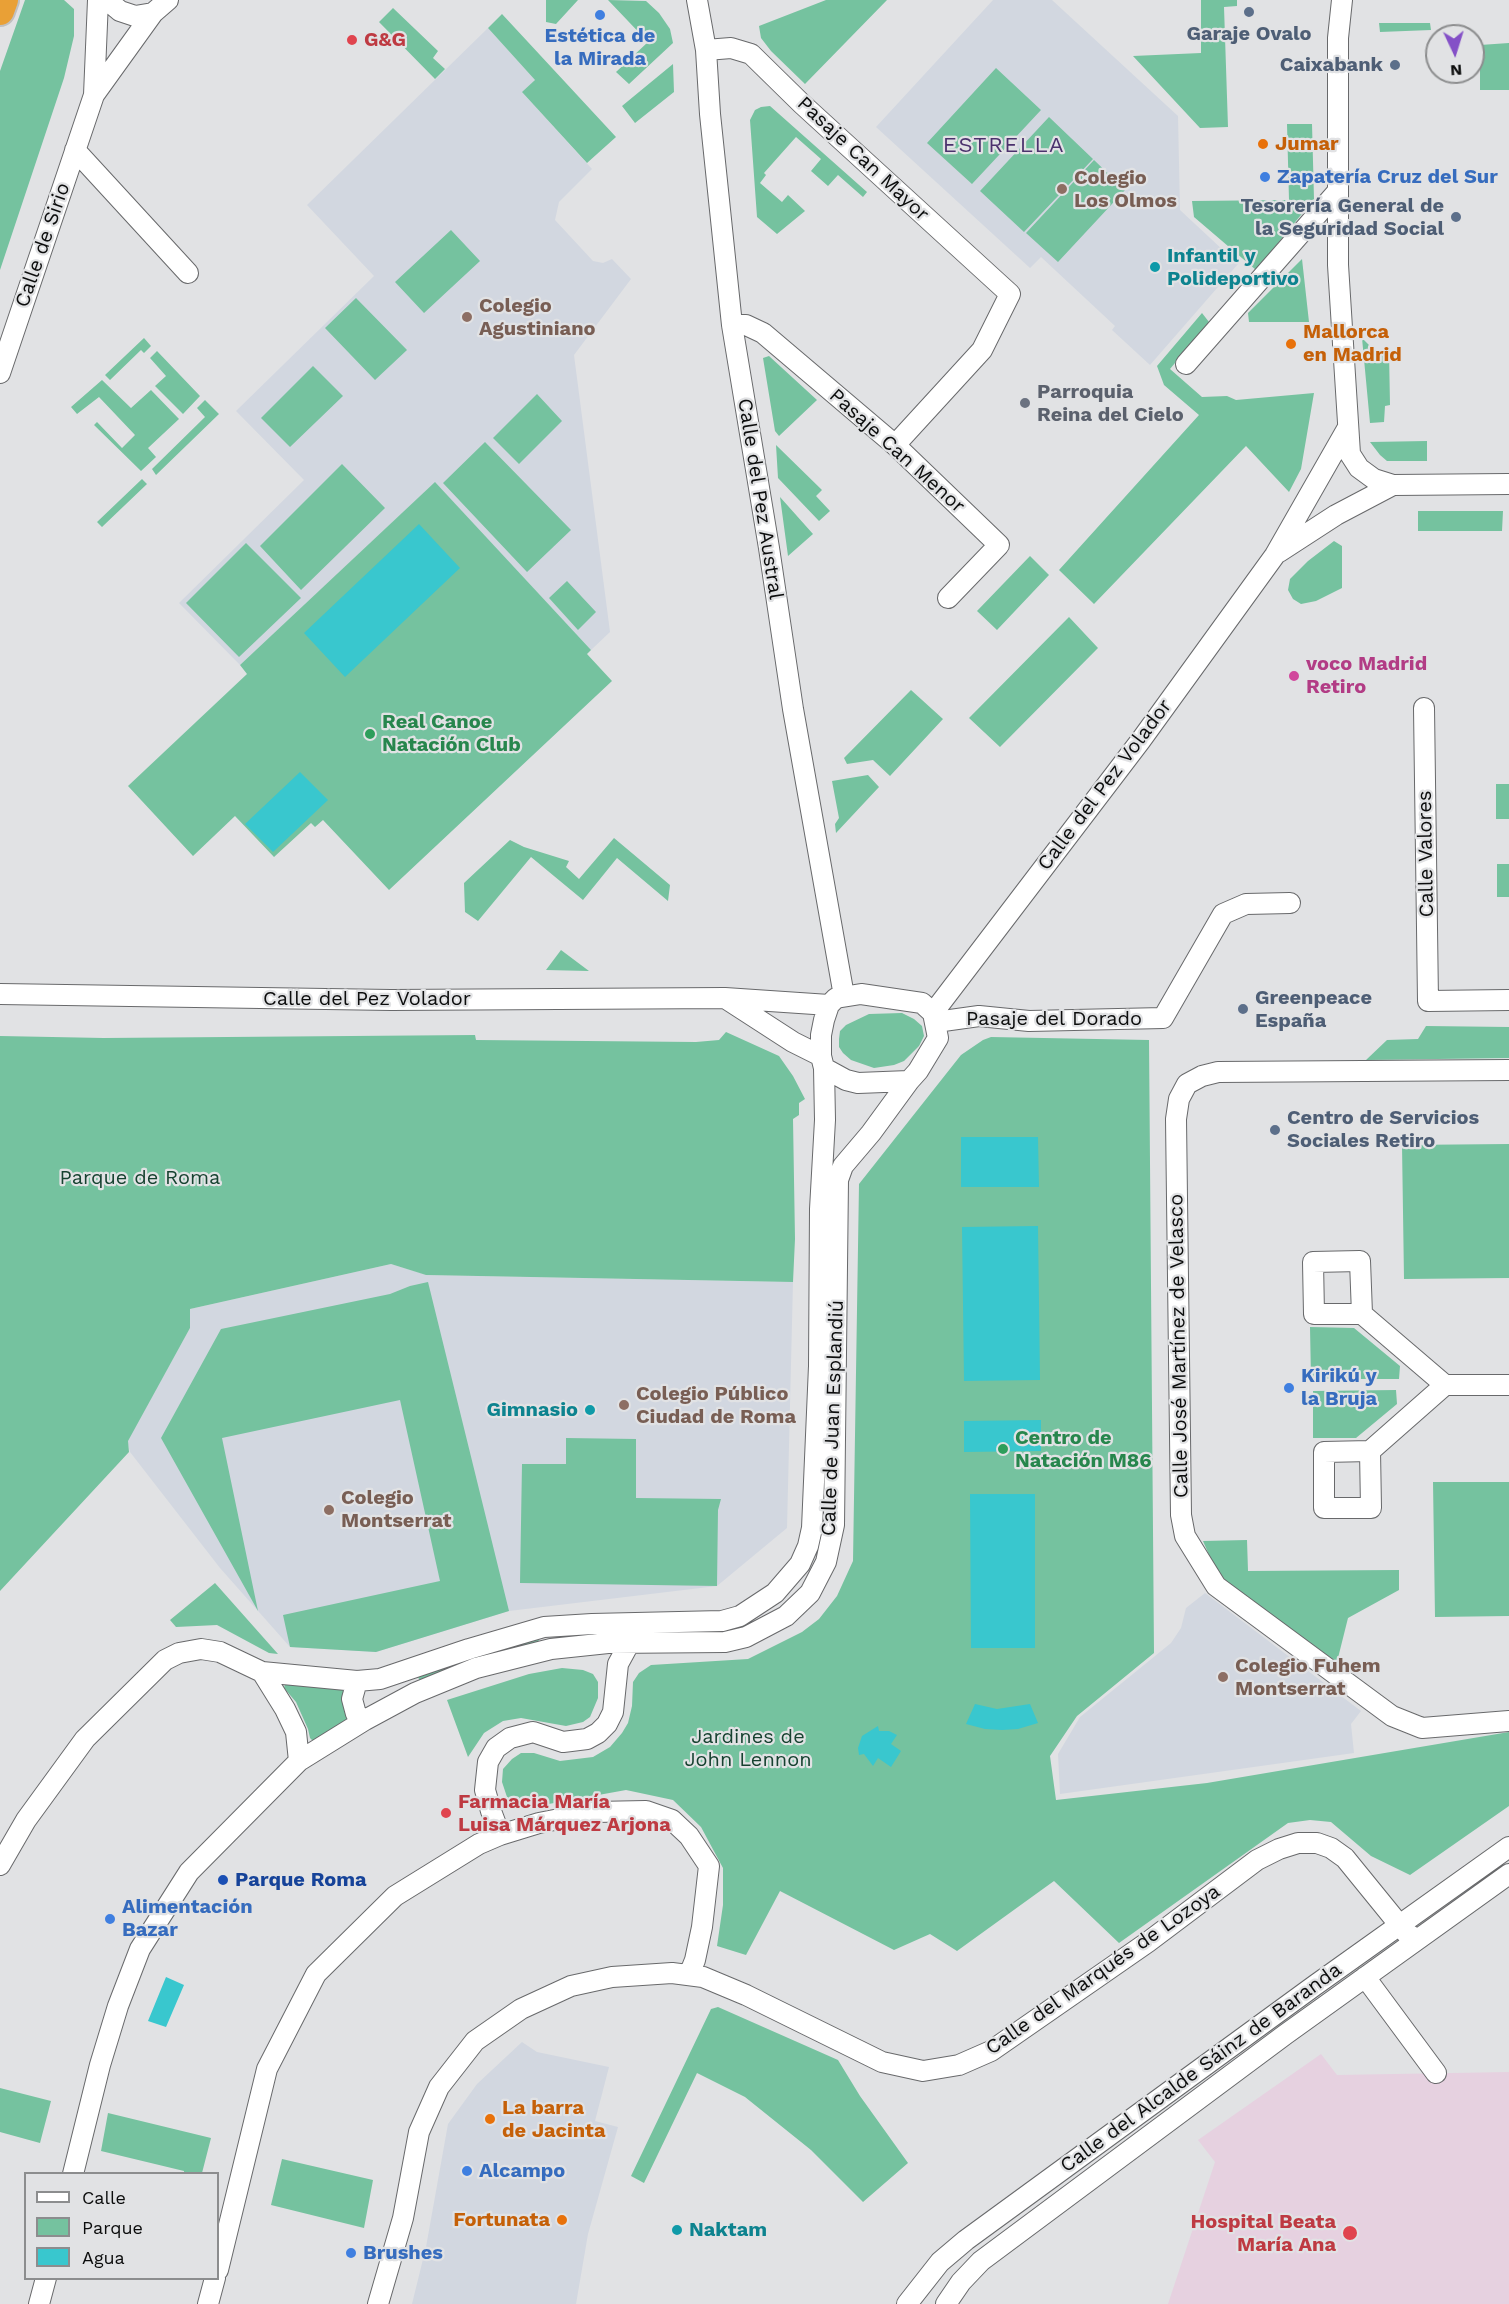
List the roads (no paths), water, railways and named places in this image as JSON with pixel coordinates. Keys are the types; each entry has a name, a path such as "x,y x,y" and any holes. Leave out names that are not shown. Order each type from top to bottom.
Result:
{"highway":[{"path":"0,10 4,0"}],"street":[{"name":"Calle de Sirio","path":"0,374 94,95 98,0"},
{"path":"107,0 120,11 135,16 153,13"},
{"name":"Calle de Sirio","path":"94,95 153,13 168,0"},
{"name":"Calle del Pez Austral","path":"697,0 706,50 710,114 732,325 769,548 836,1000"},
{"path":"1342,0 1338,38 1337,192 1338,266 1347,429"},
{"name":"Pasaje Can Mayor","path":"706,50 731,48 751,54 802,104 1010,294 982,350 895,445"},
{"name":"Calle de Sirio","path":"75,150 188,273"},
{"path":"1186,364 1337,192"},
{"name":"Pasaje Can Menor","path":"732,325 746,325 763,333 895,445 999,544 948,598"},
{"name":"Calle del Pez Volador","path":"1347,429 1350,454 1359,468 1374,479 1393,485 1509,484"},
{"name":"Calle del Pez Volador","path":"935,1018 1142,740 1275,555 1347,429"},
{"name":"Calle del Pez Volador","path":"1275,555 1336,515 1393,485"},
{"name":"Calle Valores","path":"1424,708 1428,1001 1509,1000"},
{"name":"Pasaje del Dorado","path":"935,1018 980,1016 1029,1021 1163,1018 1223,914 1246,904 1290,903"},
{"name":"Calle del Pez Volador","path":"3,995 391,1000 725,998 836,1000"},
{"path":"725,998 846,1080 858,1083 909,1081 918,1071 938,1038 935,1018 922,1004 875,995 836,1000 821,1035 822,1062"},
{"name":"Calle de Juan Esplandiú","path":"0,1865 26,1820 85,1739 165,1660 179,1653 201,1649 231,1656 262,1672 357,1681 380,1679 469,1648 544,1627 722,1621 740,1616 775,1593 800,1564 808,1546 812,1528 819,1366 822,1062"},
{"name":"Calle José Martínez de Velasco","path":"1509,1070 1218,1072 1187,1083 1179,1099 1176,1130 1181,1515 1185,1536 1215,1586 1392,1716 1422,1728 1509,1721"},
{"name":"Calle de Juan Esplandiú","path":"74,2172 115,2016 140,1949 189,1872 299,1761 365,1720 415,1693 476,1668 552,1649 608,1643 725,1642 746,1637 786,1616 810,1593 826,1562 834,1525 838,1180 843,1167 909,1081"},
{"path":"1362,1314 1445,1384 1509,1385"},
{"path":"1370,1451 1445,1384"},
{"path":"592,1624 608,1643 618,1664"},
{"path":"500,1835 485,1790 488,1762 496,1748 510,1738 533,1732 563,1742 586,1739 598,1733 607,1725 613,1712 618,1664 630,1642"},
{"path":"262,1672 296,1732 299,1761"},
{"path":"357,1681 352,1698 356,1714 365,1720"},
{"path":"219,2266 267,2069 316,1974 395,1896 479,1844 500,1835 539,1823 595,1812 646,1811 672,1820 689,1836 710,1866 695,1960 691,1970 687,1973"},
{"name":"Calle del Marqués de Lozoya","path":"378,2304 403,2218 419,2132 440,2087 474,2042 521,2009 571,1986 612,1977 687,1973 747,1995 882,2062 923,2071 959,2066 991,2051 1148,1942 1257,1860 1298,1843 1317,1843 1331,1848 1345,1858 1407,1933 1417,1939"},
{"name":"Calle del Alcalde Sáinz de Baranda","path":"907,2304 940,2262 966,2240 1509,1847"},
{"name":"Calle del Alcalde Sáinz de Baranda","path":"946,2304 961,2282 981,2261 1365,1977 1509,1874"},
{"name":"Calle del Alcalde Sáinz de Baranda","path":"1365,1977 1436,2073"},
{"path":"39,2304 45,2280"},
{"path":"208,2304 214,2280"}],"water":[{"path":"419,524 460,568 345,677 304,633"},
{"path":"300,772 328,800 273,852 245,824"},
{"path":"961,1137 1038,1137 1039,1187 961,1187"},
{"path":"1038,1226 1040,1380 964,1381 962,1227"},
{"path":"1041,1420 1041,1451 964,1452 964,1421"},
{"path":"970,1494 1035,1494 1035,1648 971,1648"},
{"path":"975,1704 997,1709 1030,1704 1038,1723 1018,1729 1002,1730 985,1729 966,1724"},
{"path":"878,1726 879,1731 889,1731 897,1735 891,1744 901,1751 891,1767 878,1758 873,1766 864,1754 859,1755 858,1748 862,1736"},
{"path":"166,1977 184,1985 166,2027 148,2021"}],"place":[{"name":"Garaje Ovalo","path":"1249,12"},
{"name":"Estética de la Mirada","path":"600,15"},
{"name":"G&G","path":"352,40"},
{"name":"Caixabank","path":"1395,65"},
{"name":"Jumar","path":"1263,144"},
{"name":"Zapatería Cruz del Sur","path":"1265,177"},
{"name":"Colegio Los Olmos","path":"1062,189"},
{"name":"Tesorería General de la Seguridad Social","path":"1456,217"},
{"name":"Infantil y Polideportivo","path":"1155,267"},
{"name":"Colegio Agustiniano","path":"467,317"},
{"name":"Mallorca en Madrid","path":"1291,344"},
{"name":"Parroquia Reina del Cielo","path":"1025,403"},
{"name":"voco Madrid Retiro","path":"1294,676"},
{"name":"Real Canoe Natación Club","path":"370,734"},
{"name":"Greenpeace España","path":"1243,1009"},
{"name":"Centro de Servicios Sociales Retiro","path":"1275,1130"},
{"name":"Kirikú y la Bruja","path":"1289,1388"},
{"name":"Colegio Público Ciudad de Roma","path":"624,1405"},
{"name":"Gimnasio","path":"590,1410"},
{"name":"Centro de Natación M86","path":"1003,1449"},
{"name":"Colegio Montserrat","path":"329,1510"},
{"name":"Colegio Fuhem Montserrat","path":"1223,1677"},
{"name":"Farmacia María Luisa Márquez Arjona","path":"446,1813"},
{"name":"Parque Roma","path":"223,1880"},
{"name":"Alimentación Bazar","path":"110,1919"},
{"name":"La barra de Jacinta","path":"490,2119"},
{"name":"Alcampo","path":"467,2171"},
{"name":"Fortunata","path":"562,2220"},
{"name":"Naktam","path":"677,2230"},
{"name":"Hospital Beata María Ana","path":"1350,2233"},
{"name":"Brushes","path":"351,2253"}],"district":[{"name":"ESTRELLA","path":"1004,146"}],"park label":[{"name":"Parque de Roma","path":"140,1178"},
{"name":"Jardines de John Lennon","path":"748,1748"}]}
